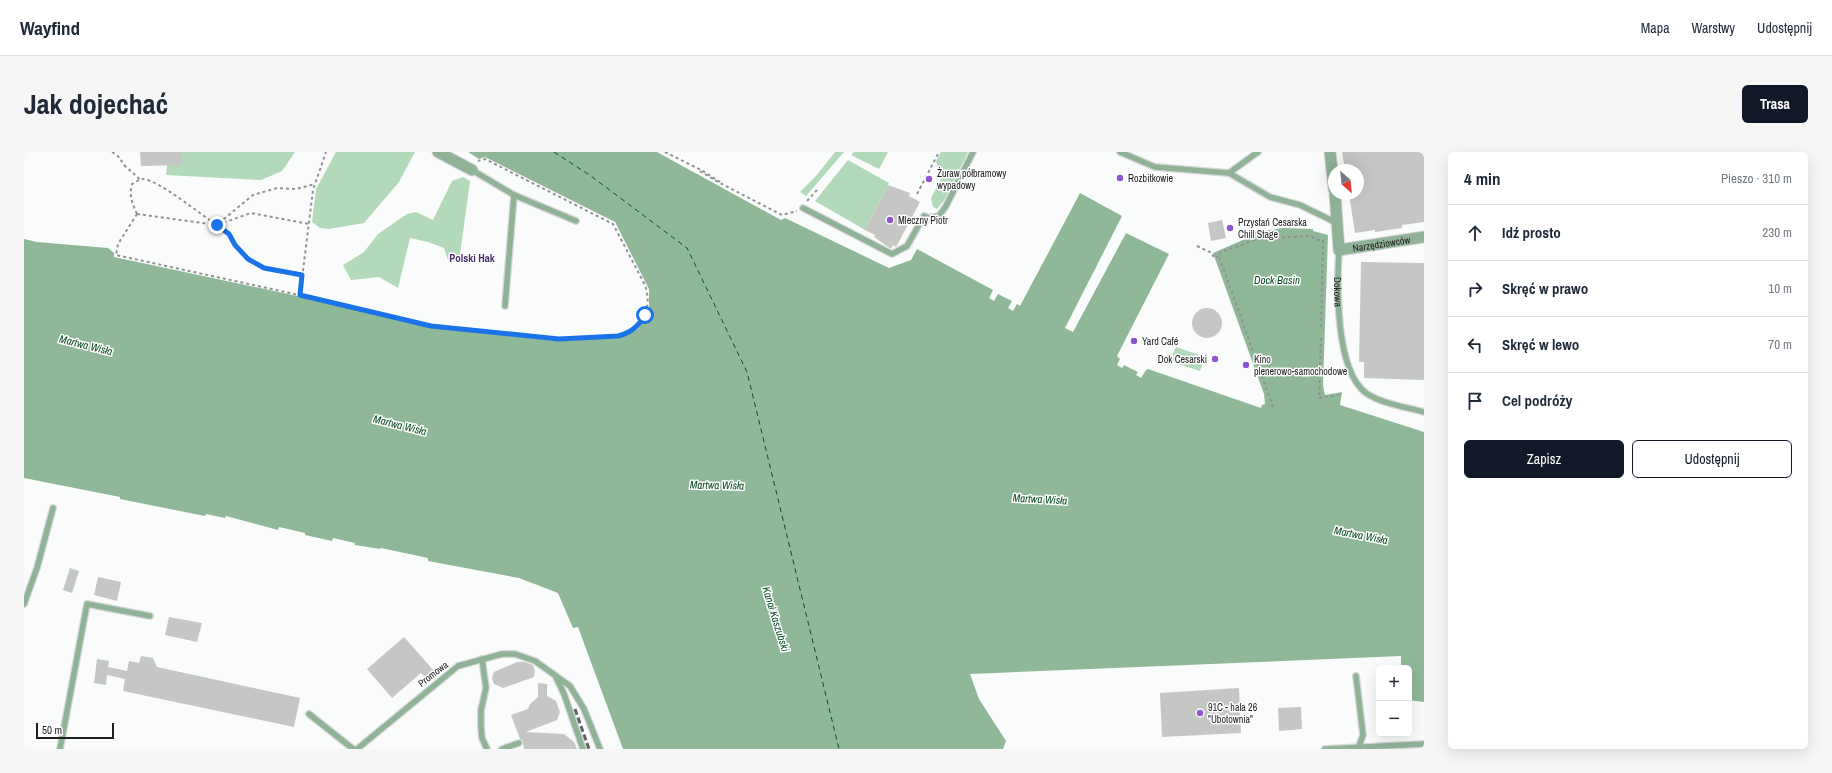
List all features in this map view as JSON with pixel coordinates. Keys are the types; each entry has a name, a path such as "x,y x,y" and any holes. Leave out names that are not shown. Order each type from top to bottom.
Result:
{"street":[{"path":"438,152 475,166"},
{"path":"1330,152 1331,164"},
{"name":"Dokowa","path":"1336,200 1339,250"},
{"name":"Narzędziowców","path":"1339,250 1424,237"}],"lane":[{"path":"803,208 892,254 907,246 924,216 930,218 939,216 946,206 973,152"},
{"path":"1120,152 1155,167 1229,173 1270,197 1300,205 1338,223"},
{"path":"1229,173 1258,152"},
{"path":"475,166 514,195 576,221"},
{"path":"505,306 514,195"},
{"name":"Dokowa","path":"1339,250 1339,325 1351,373 1360,386 1376,398 1424,412"},
{"path":"24,604 37,568 53,508"},
{"path":"60,749 87,604 150,616"},
{"name":"Promowa","path":"357,749 458,666 502,654 515,654 535,661 570,686 579,698 600,749"},
{"path":"482,659 486,688 481,710 481,728 482,738 487,749"},
{"path":"1356,676 1363,735 1358,748"},
{"path":"556,677 564,694 583,749"},
{"path":"310,714 352,749"},
{"path":"502,749 518,743"},
{"path":"1325,749 1424,744"}],"path":[{"path":"112,152 120,157 125,166 140,180"},
{"path":"300,295 314,184 326,152"},
{"path":"666,152 782,215 803,208"},
{"path":"917,194 939,152"},
{"path":"137,214 118,244 116,255 300,295 431,326 559,339 618,336 626,334 636,327 645,315 648,305 648,292 613,224 485,159 475,166"},
{"path":"137,214 131,200 130,192 132,184 144,179 175,195 197,213 229,234 235,245 248,259 264,268 302,275"},
{"path":"217,225 253,195 277,188 296,189 314,184"},
{"path":"810,198 817,190"},
{"path":"137,214 217,225 251,213 309,224"},
{"path":"1197,246 1212,253 1214,258 1219,256 1221,252 1258,239 1310,236 1318,240 1323,240 1321,329"},
{"path":"1219,256 1273,407"},
{"path":"1321,338 1319,398 1339,395"}],"shaded area":[{"path":"182,152 295,152 282,171 261,180 166,175 167,165 182,165"},
{"path":"336,152 415,152 399,182 364,223 329,229 320,228 312,222 316,189"},
{"path":"835,152 844,152 806,196 800,192 816,176"},
{"path":"854,152 888,152 879,169 851,155"},
{"path":"941,152 968,152 945,199 937,209 933,207 931,198 941,179 936,161"},
{"path":"848,160 889,183 865,230 815,201"},
{"path":"463,177 470,181 459,262 448,260 444,248 428,242 410,238 398,288 379,277 351,280 343,265 364,252 378,234 407,214 416,212 433,220 452,181"},
{"path":"1176,347 1205,357 1200,371 1169,361"}],"water":[{"path":"468,152 657,152 781,220 785,218 889,268 911,260 917,249 993,290 989,298 994,301 998,294 1012,301 1008,308 1013,311 1017,304 1020,306 1080,193 1122,216 1065,328 1073,332 1126,233 1169,254 1117,356 1120,359 1117,365 1122,368 1124,365 1138,372 1136,375 1141,378 1148,369 1261,408 1262,405 1265,404 1264,394 1213,253 1252,236 1252,233 1283,228 1313,229 1313,231 1328,235 1323,385 1325,395 1342,392 1340,405 1424,432 1424,702 1412,700 1412,665 1401,665 1401,656 970,674 979,699 1006,741 1003,749 623,749 578,627 573,628 558,593 519,578 428,561 428,558 381,548 355,545 355,543 333,538 332,541 279,527 278,530 226,516 225,518 206,514 205,516 24,478 24,239 37,242 108,248 114,253 114,257 363,310 435,328 557,341 616,338 627,335 638,329 649,308 649,289 615,222 485,157 479,159"}],"building":[{"path":"140,152 182,152 182,165 141,166"},
{"path":"1342,152 1424,152 1424,222 1402,225 1402,228 1355,233 1350,200 1364,200 1364,164 1344,164"},
{"name":"Mleczny Piotr","path":"888,185 910,193 909,196 920,202 896,247 893,245 891,249 874,237 875,235 865,230"},
{"path":"1222,220 1226,238 1211,241 1208,223"},
{"path":"1361,262 1424,263 1424,380 1364,378 1364,362 1359,362"},
{"path":"1207,308 1218,312 1222,323 1218,334 1207,338 1196,334 1192,323 1196,312"},
{"path":"70,568 79,571 72,593 63,590"},
{"path":"98,577 121,582 117,601 94,595"},
{"path":"169,617 202,623 197,642 165,635"},
{"path":"404,637 434,671 426,678 421,673 392,698 367,669"},
{"path":"141,656 153,658 157,667 300,698 294,727 123,691 125,679 107,675 106,685 94,683 97,659 109,661 108,667 127,671 129,661 139,663"},
{"path":"517,662 525,662 533,665 535,671 534,677 503,688 494,684 492,678 494,672"},
{"path":"538,683 547,684 547,696 556,701 560,712 557,720 526,732 564,734 574,742 577,749 524,749 523,741 520,739 511,715 528,709 530,704 538,697"},
{"name":"91C - hala 26 \"Ubotownia\"","path":"1239,688 1241,733 1162,737 1160,693"},
{"path":"1301,707 1302,729 1279,731 1278,708"}],"ferry route":[{"path":"554,152 591,176 687,248 747,372 839,749"}],"railway":[{"path":"575,709 589,749"}],"place":[{"name":"Rozbitkowie","path":"1120,178"},
{"name":"Żuraw półbramowy wypadowy","path":"929,179"},
{"name":"Mleczny Piotr","path":"890,220"},
{"name":"Przystań Cesarska Chill Stage","path":"1230,228"},
{"name":"Yard Café","path":"1134,341"},
{"name":"Dok Cesarski","path":"1215,359"},
{"name":"Kino plenerowo-samochodowe","path":"1246,365"},
{"name":"91C - hala 26 \"Ubotownia\"","path":"1200,713"}],"district":[{"name":"Polski Hak","path":"472,258"}],"route":[{"path":"217,225 229,234 235,245 248,259 264,268 302,275 300,295 431,326 559,339 618,336 630,332 642,322 645,315"}],"water label":[{"name":"Dock Basin","path":"1277,280"},
{"name":"Martwa Wisła","path":"86,345"},
{"name":"Martwa Wisła","path":"400,425"},
{"name":"Martwa Wisła","path":"717,485"},
{"name":"Martwa Wisła","path":"1040,499"},
{"name":"Martwa Wisła","path":"1361,535"},
{"name":"Kanał Kaszubski","path":"776,619"}]}
